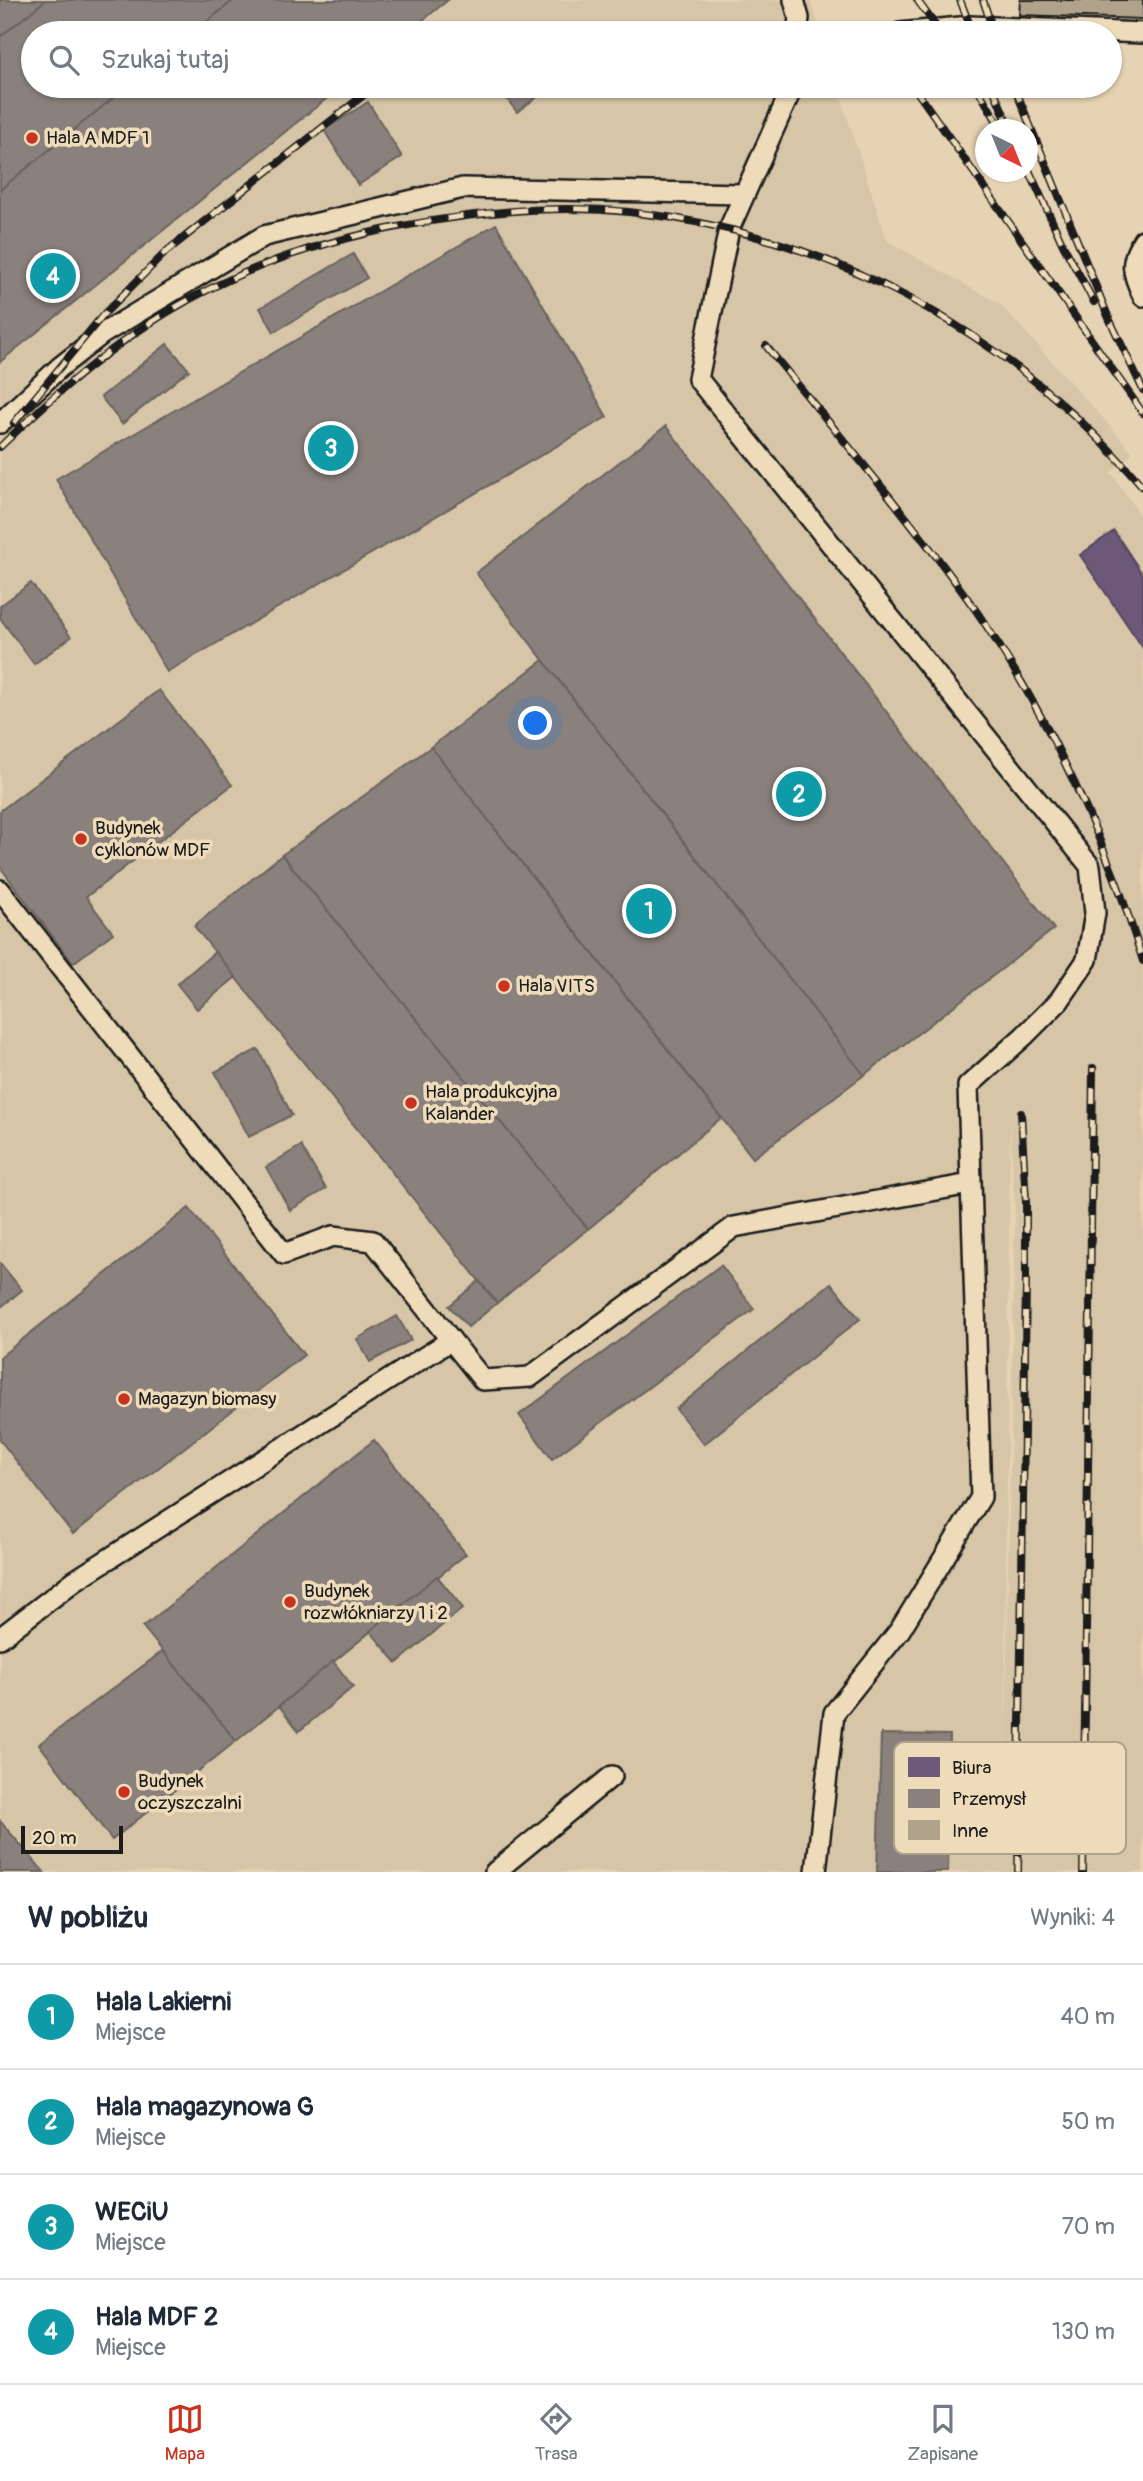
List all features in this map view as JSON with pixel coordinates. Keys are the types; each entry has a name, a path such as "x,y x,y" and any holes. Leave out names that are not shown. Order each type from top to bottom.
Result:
{"lane":[{"path":"794,0 799,21"},
{"path":"1122,32 1143,33"},
{"path":"787,98 729,229 698,379 1090,866 1095,913 1087,960 1059,1001 968,1086 981,1497 901,1630 834,1713 816,1872"},
{"path":"0,423 60,367 102,334 264,236 463,188 743,194"},
{"path":"1143,240 1134,254 1135,278 1143,296"},
{"path":"0,890 284,1254 333,1236 373,1241 483,1380 530,1377 734,1227 970,1184"},
{"path":"0,1637 74,1581 451,1340"},
{"path":"495,1872 612,1776"}],"shaded area":[{"path":"0,0 810,0 817,21 21,21 21,98 841,98 887,241 1000,304 1133,452 1111,472 1143,520 1143,1872 0,1872","holes":["1010,1121 1015,1216 1005,1742 1126,1742 1126,1854 894,1854 894,1742 1004,1742"]}],"building: Biura":[{"path":"1114,531 1143,575 1143,648 1080,555"}],"building: Przemysł":[{"path":"0,0 46,0 0,37"},
{"name":"Hala A MDF 1","path":"46,0 234,0 208,21 21,21 21,98 113,98 0,190 0,37"},
{"path":"234,0 448,0 422,21 208,21"},
{"path":"113,98 327,98 0,362 0,190"},
{"path":"506,98 536,98 517,112"},
{"path":"368,102 402,157 358,185 324,130"},
{"path":"496,224 607,417 167,672 56,479"},
{"path":"353,254 367,278 274,332 260,308"},
{"path":"167,344 189,370 122,424 101,397"},
{"path":"666,426 1054,929 864,1075 476,573"},
{"path":"31,583 71,637 34,664 0,618 0,606"},
{"path":"543,660 864,1075 753,1158 431,747"},
{"name":"Budynek cyklonów MDF","path":"159,690 232,785 86,897 113,933 73,963 0,867 0,811"},
{"name":"Hala VITS","path":"431,747 721,1118 588,1229 282,855"},
{"name":"Hala produkcyjna Kalander","path":"282,855 588,1229 497,1303 194,926"},
{"path":"215,952 236,977 197,1009 177,984"},
{"path":"258,1049 292,1115 249,1137 215,1072"},
{"path":"301,1146 326,1189 290,1210 266,1167"},
{"name":"Magazyn biomasy","path":"189,1208 304,1355 73,1534 0,1440 0,1357"},
{"path":"0,1263 22,1290 0,1308"},
{"path":"721,1265 754,1309 552,1459 519,1415"},
{"path":"479,1281 497,1303 468,1327 449,1306"},
{"path":"831,1283 860,1319 704,1444 676,1409"},
{"path":"397,1316 411,1340 370,1362 357,1339"},
{"name":"Budynek rozwłókniarzy 1 i 2","path":"374,1440 466,1554 236,1741 143,1627"},
{"path":"437,1576 463,1608 397,1663 370,1631"},
{"name":"Budynek oczyszczalni","path":"163,1651 236,1741 112,1840 39,1744"},
{"path":"333,1661 353,1687 299,1731 279,1706"},
{"path":"881,1734 950,1735 950,1742 894,1742 894,1854 948,1854 948,1872 877,1872"},
{"path":"0,1821 44,1872 0,1872"}],"building: Inne":[{"path":"1020,0 1143,0 1143,19 1019,15"}],"railway":[{"path":"917,0 932,21"},
{"path":"960,0 968,21"},
{"path":"983,0 990,21"},
{"path":"14,423 103,315 167,251 360,98"},
{"path":"921,98 1143,413"},
{"path":"983,98 996,119"},
{"path":"997,98 1006,119"},
{"path":"1019,98 1108,316 1143,390"},
{"path":"1034,182 1063,245 1094,302"},
{"path":"0,447 100,358 193,297 251,270 342,240 431,221 544,209 601,210 703,224 776,242 846,268 913,300 976,338 1036,382 1092,432 1143,487"},
{"path":"766,346 927,544 997,642 1035,705 1084,804 1116,882 1143,961"},
{"path":"1085,1742 1093,1068"},
{"path":"1020,1742 1026,1280 1026,1202 1021,1113"},
{"path":"1018,1854 1018,1872"},
{"path":"1083,1854 1083,1872"}],"place":[{"name":"Hala A MDF 1","path":"32,138"},
{"name":"Hala MDF 2","path":"53,276"},
{"name":"WECiU","path":"331,448"},
{"name":"Hala magazynowa G","path":"799,794"},
{"name":"Budynek cyklonów MDF","path":"81,839"},
{"name":"Hala Lakierni","path":"649,911"},
{"name":"Hala VITS","path":"504,986"},
{"name":"Hala produkcyjna Kalander","path":"411,1103"},
{"name":"Magazyn biomasy","path":"124,1399"},
{"name":"Budynek rozwłókniarzy 1 i 2","path":"290,1602"},
{"name":"Budynek oczyszczalni","path":"124,1792"}]}
